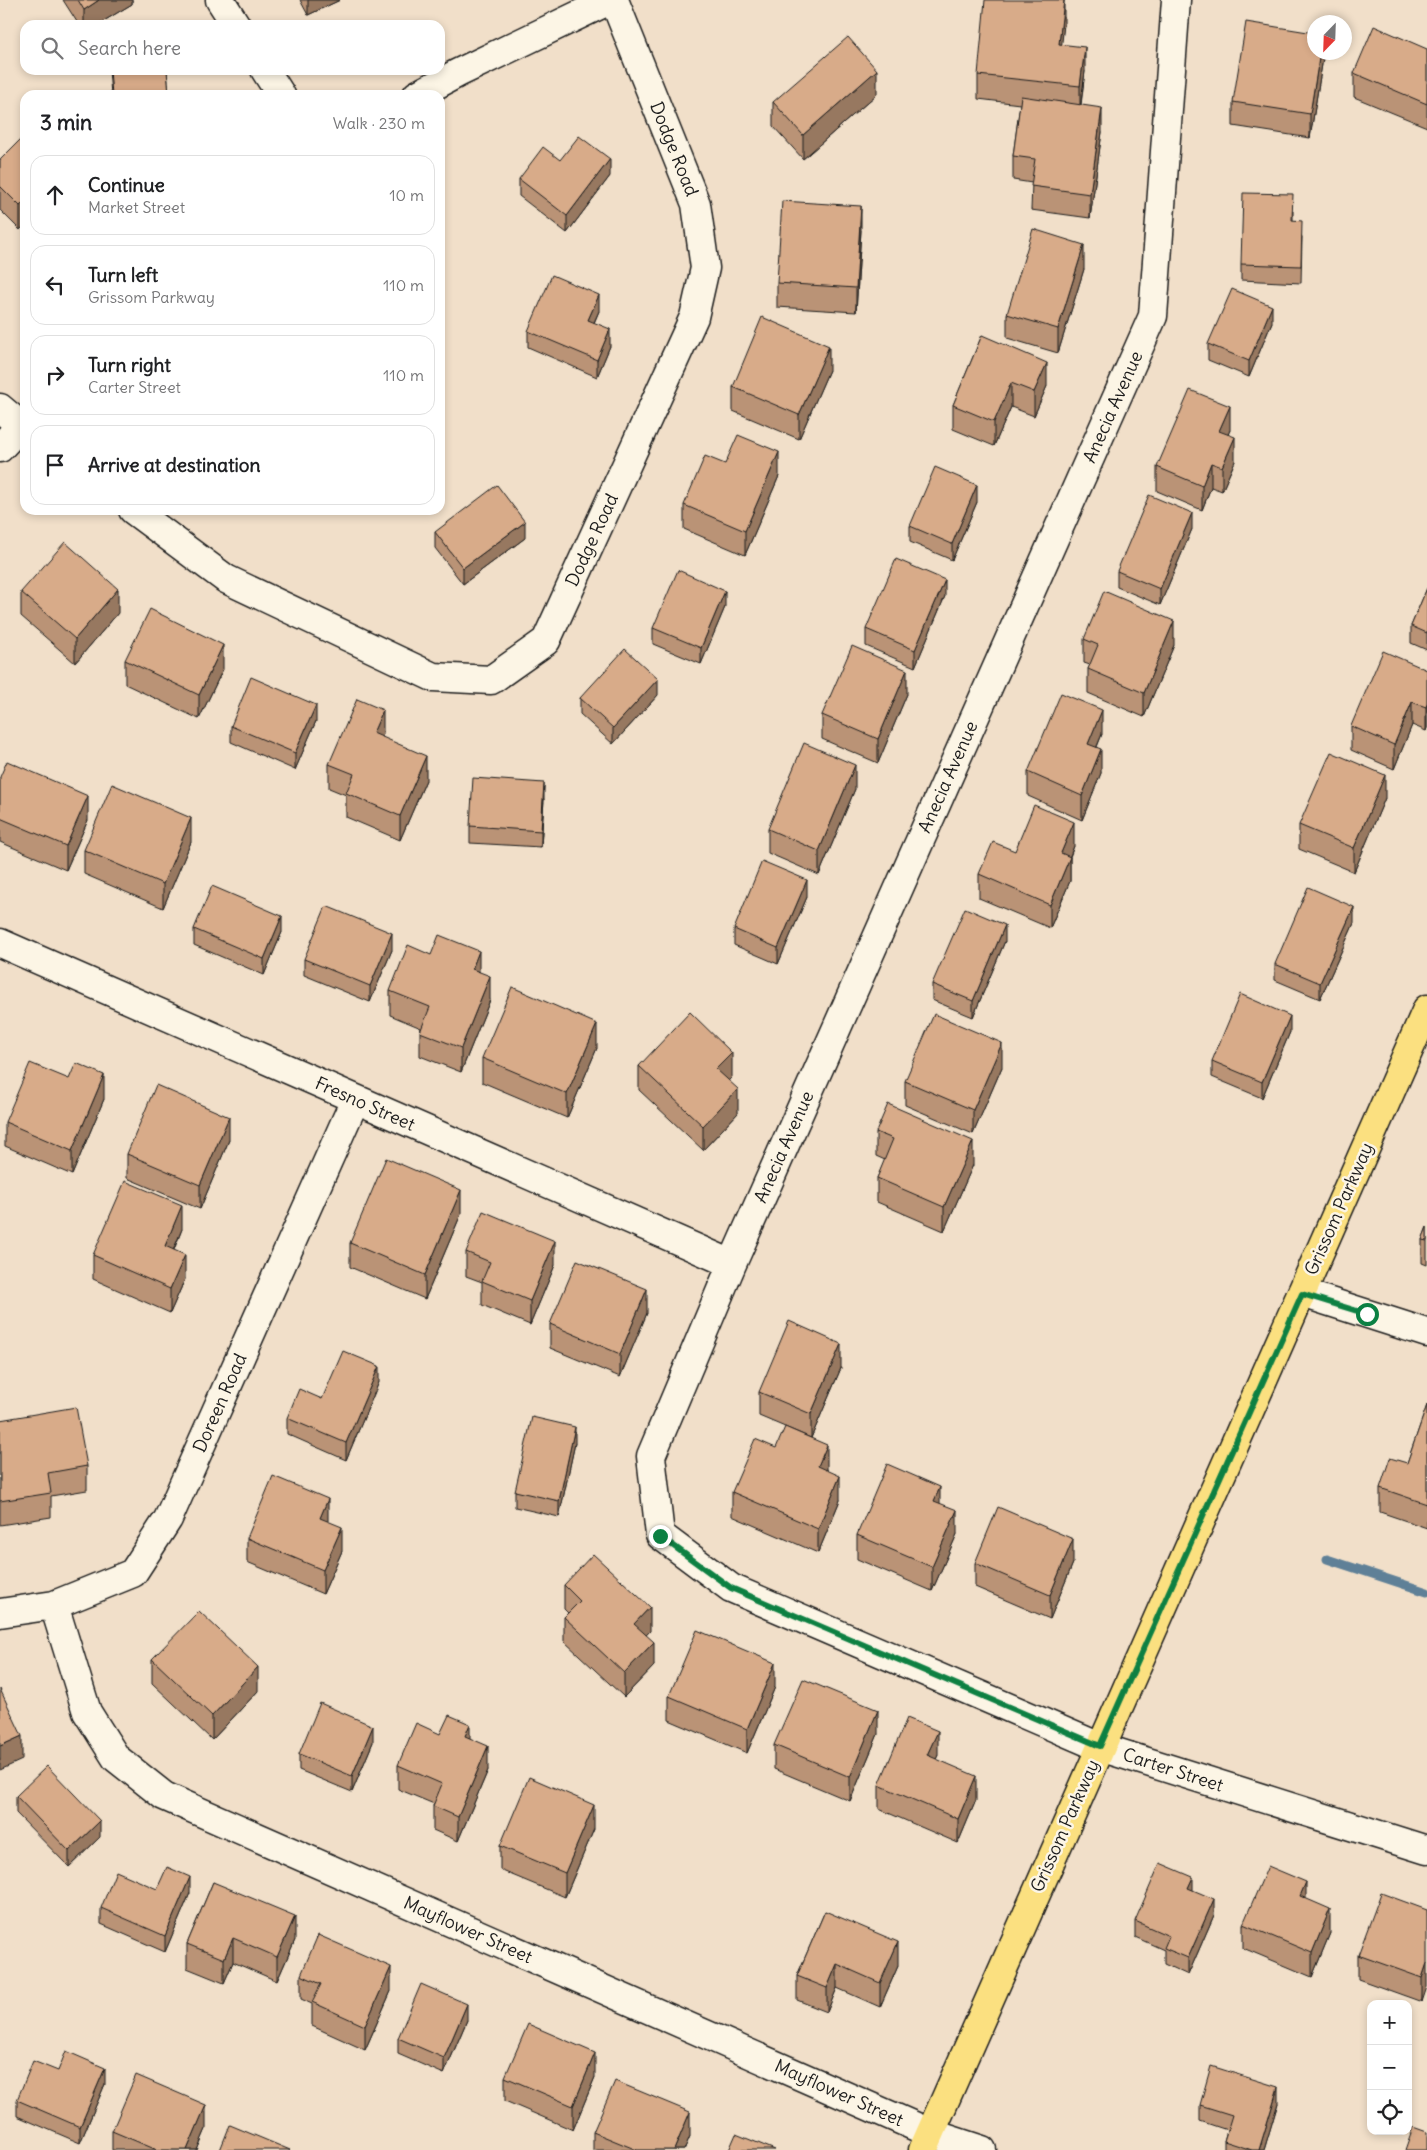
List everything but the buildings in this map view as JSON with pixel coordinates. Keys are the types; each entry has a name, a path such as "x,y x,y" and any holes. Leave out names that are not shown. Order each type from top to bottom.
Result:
{"main road":[{"name":"Grissom Parkway","path":"927,2141 1427,1010"}],"street":[{"path":"220,0 233,20"},
{"path":"426,90 610,0"},
{"name":"Dodge Road","path":"141,515 226,579 433,677 491,680 546,641 694,317 706,268 696,204 614,0"},
{"name":"Anecia Avenue","path":"660,1536 651,1456 732,1264 1153,316 1176,0"},
{"path":"268,75 278,90"},
{"path":"0,408 20,423"},
{"path":"0,448 20,428"},
{"name":"Fresno Street","path":"0,943 732,1264"},
{"name":"Doreen Road","path":"0,1613 54,1605 133,1573 168,1519 356,1100"},
{"path":"1302,1294 1427,1333"},
{"name":"Carter Street","path":"660,1536 731,1588 1100,1746 1427,1850"},
{"name":"Mayflower Street","path":"54,1605 86,1712 116,1758 164,1796 927,2141 982,2150"}],"waterway":[{"path":"1327,1559 1427,1592"}],"route":[{"path":"660,1536 731,1588 1100,1746 1302,1294 1367,1314"}]}
